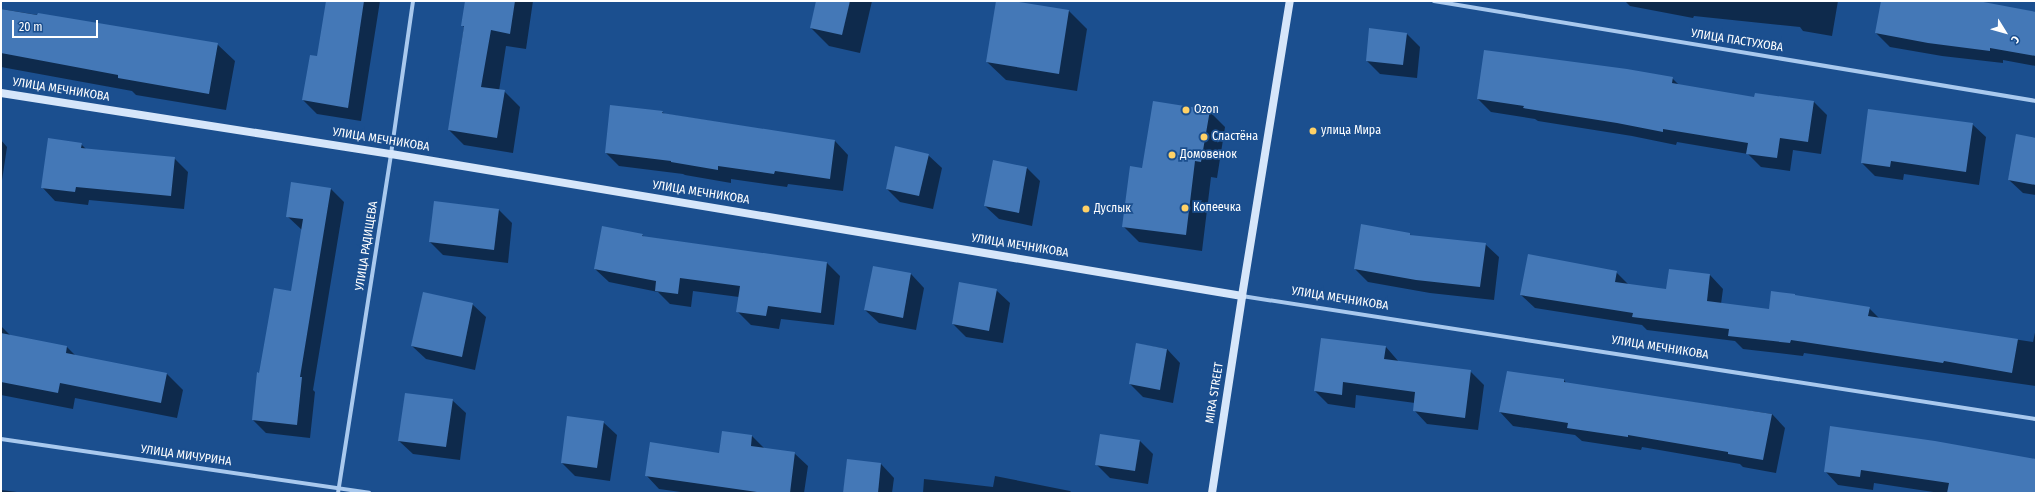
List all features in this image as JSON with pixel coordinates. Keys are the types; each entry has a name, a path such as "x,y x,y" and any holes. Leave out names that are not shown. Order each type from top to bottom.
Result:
{"main road":[{"path":"1242,296 1290,1"},
{"name":"УЛИЦА МЕЧНИКОВА","path":"1,93 391,154 1242,296"},
{"name":"MIRA STREET","path":"1212,493 1242,296"}],"street":[{"name":"УЛИЦА РАДИЩЕВА","path":"338,490 391,154 413,1"},
{"name":"УЛИЦА ПАСТУХОВА","path":"1434,1 2036,101"},
{"name":"УЛИЦА МЕЧНИКОВА","path":"1242,296 2036,419"},
{"name":"УЛИЦА МИЧУРИНА","path":"1,439 338,490 369,493"}],"building":[{"path":"326,1 364,1 348,108 302,100 310,55 317,56"},
{"path":"465,1 515,1 510,34 491,30 481,87 505,90 497,138 448,130 464,26 461,26"},
{"path":"816,1 850,1 842,35 810,28"},
{"path":"996,1 1013,1 1069,10 1059,74 986,62"},
{"path":"1881,1 1978,1 2036,12 2036,56 1990,48 1990,51 1928,43 1875,33"},
{"path":"1,9 37,15 38,13 218,43 209,94 118,78 118,75 1,53"},
{"path":"1369,28 1407,33 1403,65 1366,61"},
{"path":"1484,50 1627,69 1673,77 1672,83 1754,97 1755,93 1814,101 1808,142 1780,138 1777,158 1746,154 1748,143 1663,129 1663,132 1523,108 1524,106 1477,99"},
{"path":"1153,101 1210,110 1201,162 1195,161 1186,235 1122,227 1130,166 1142,168"},
{"path":"610,105 663,111 662,113 835,140 830,179 775,171 774,174 718,166 718,170 671,161 605,153"},
{"path":"1868,109 1973,123 1966,172 1891,161 1890,167 1861,163"},
{"path":"2016,134 2036,138 2036,185 2008,180"},
{"path":"48,138 82,143 81,148 175,157 171,196 76,187 75,192 41,188"},
{"path":"895,146 929,154 919,196 886,189"},
{"path":"993,160 1027,167 1019,213 984,206"},
{"path":"291,182 331,188 300,377 302,377 297,425 252,420 257,372 259,373 274,288 291,291 303,219 286,217"},
{"path":"434,201 499,209 494,250 429,242"},
{"path":"1361,224 1410,233 1410,235 1486,243 1480,287 1416,280 1354,269"},
{"path":"602,226 643,234 642,236 827,262 821,313 768,306 766,316 736,312 740,286 680,278 678,294 655,291 656,281 594,269"},
{"path":"1528,254 1617,271 1615,282 1666,289 1669,269 1710,274 1707,301 1769,309 1771,291 1870,307 1868,316 2018,339 2012,373 1944,361 1943,363 1791,340 1790,343 1728,336 1729,329 1632,317 1633,313 1520,295"},
{"path":"873,266 911,273 903,318 864,310"},
{"path":"959,282 997,289 989,331 952,324"},
{"path":"423,292 473,303 462,357 411,346"},
{"path":"1,333 67,346 66,353 167,373 161,403 60,383 58,393 1,382"},
{"path":"1321,338 1386,346 1384,359 1471,370 1465,418 1413,411 1415,392 1343,382 1342,395 1314,391"},
{"path":"1136,343 1167,349 1160,390 1129,384"},
{"path":"1507,371 1564,379 1564,382 1772,414 1763,460 1728,454 1728,452 1628,435 1628,437 1567,428 1568,423 1499,412"},
{"path":"405,393 453,399 446,447 398,441"},
{"path":"567,416 604,421 597,468 561,463"},
{"path":"1830,426 1935,441 2036,459 2036,493 1947,493 1949,483 1861,470 1860,477 1824,472"},
{"path":"722,431 752,435 751,446 795,452 790,493 764,493 645,476 650,442 719,453"},
{"path":"1100,434 1140,440 1135,471 1095,465"},
{"path":"847,459 881,463 878,493 843,493"}],"place":[{"name":"Ozon","path":"1186,110"},
{"name":"улица Мира","path":"1313,131"},
{"name":"Сластёна","path":"1204,137"},
{"name":"Домовенок","path":"1172,155"},
{"name":"Копеечка","path":"1185,208"},
{"name":"Дуслык","path":"1086,209"}]}
